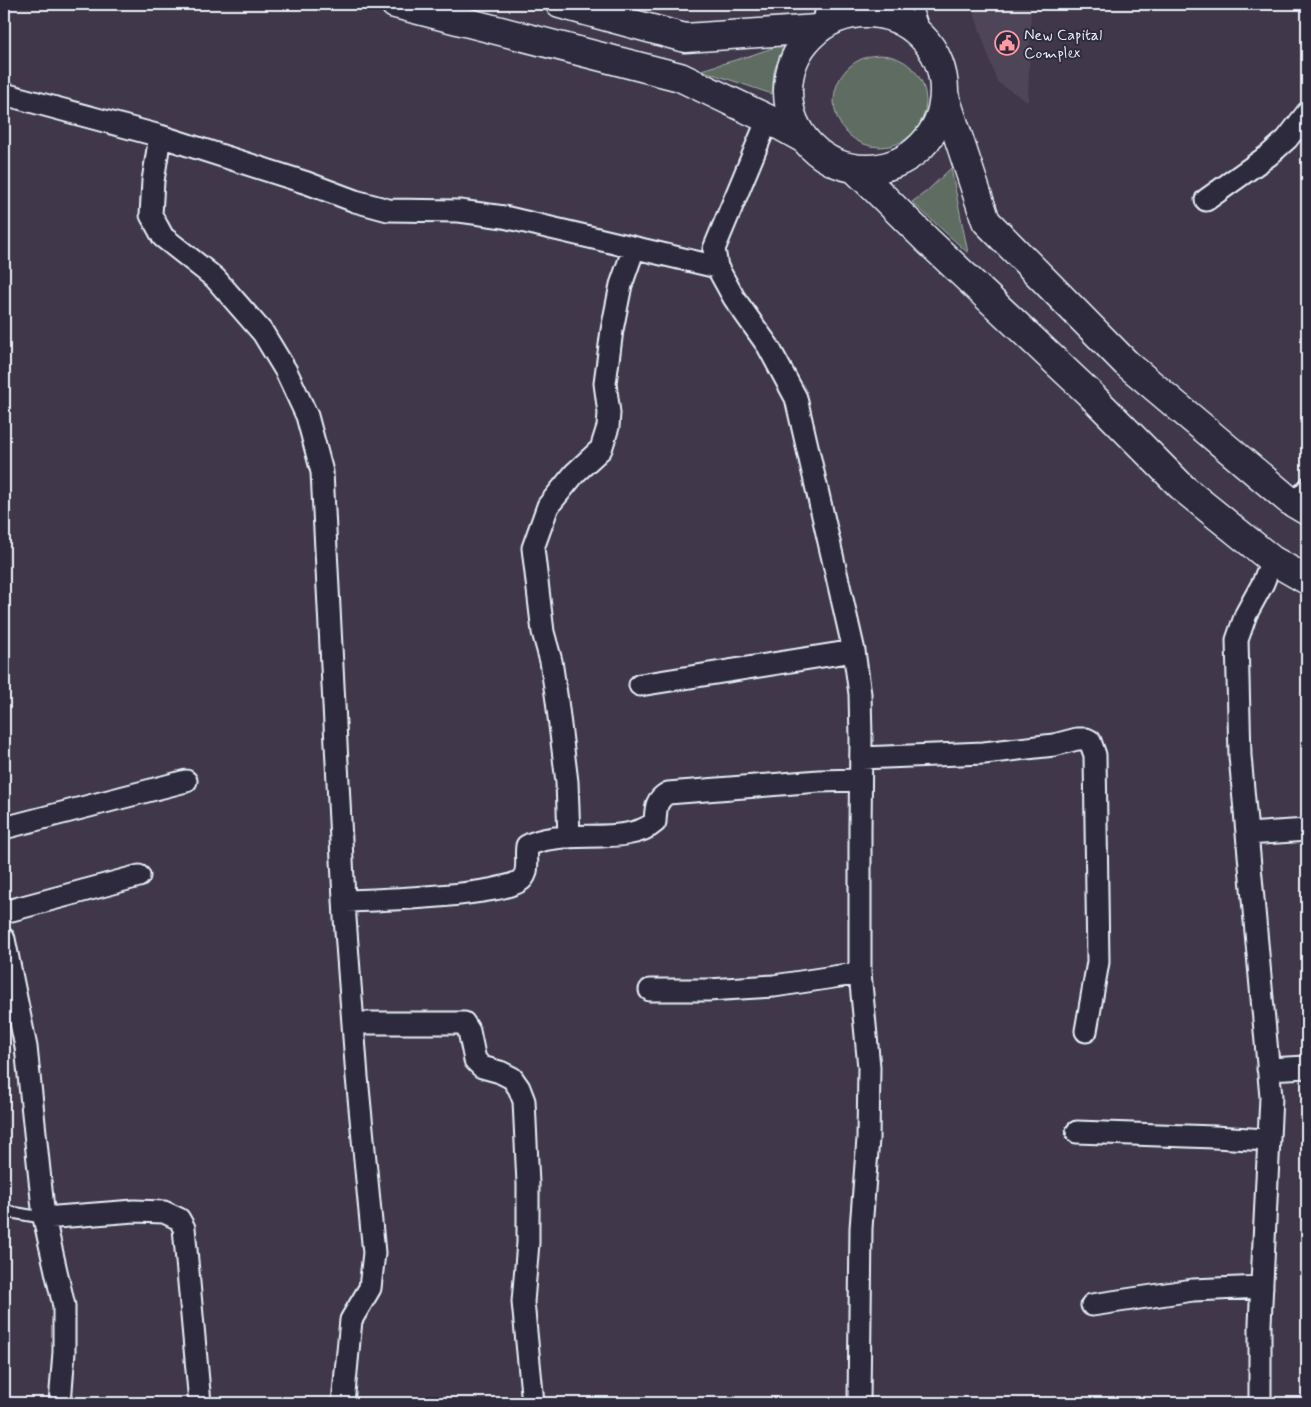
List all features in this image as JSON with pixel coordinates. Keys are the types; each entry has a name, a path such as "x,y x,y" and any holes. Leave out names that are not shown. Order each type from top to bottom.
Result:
{"main road":[{"path":"396,4 680,77 768,119 804,139 818,153 835,164 855,169 881,168 906,159 925,143 939,120 944,94"},
{"path":"577,6 685,38 820,16 839,18 864,13 889,16 911,27 929,45 941,68 944,94 986,221 1126,364 1301,498"},
{"path":"804,139 793,118 788,94 791,70 801,48 820,16"},
{"path":"855,169 935,248 1089,393 1184,489 1272,560 1307,580"}],"street":[{"path":"4,94 160,136 307,183 355,201 388,210 459,211 504,217 716,267"},
{"path":"1206,200 1269,155 1287,139 1307,113"},
{"path":"768,119 714,249 716,267 734,298 768,346 796,398 854,651 860,694 860,973 869,1085 868,1139 861,1228 859,1403"},
{"path":"160,136 153,180 151,215 163,237 215,278 263,333 286,371 308,416 322,472 344,901 374,1253 370,1288 351,1320 343,1403"},
{"path":"569,837 567,782 557,701 551,661 543,632 533,548 548,506 575,473 601,449 608,427 609,413 605,382 612,330 621,285 634,248"},
{"path":"1260,1403 1260,1324 1271,1097 1240,756 1237,640 1246,614 1263,583 1272,560"},
{"path":"640,685 854,651"},
{"path":"861,758 984,753 1054,745 1077,739 1090,741 1095,755 1098,962 1086,1031"},
{"path":"344,901 405,899 488,890 515,885 523,878 526,872 527,846 534,842 569,837 637,833 656,822 656,806 661,797 668,793 819,781 860,780"},
{"path":"4,828 186,781"},
{"path":"1247,834 1307,830"},
{"path":"4,912 139,876"},
{"path":"4,939 12,1019 26,1048 44,1218 64,1306 64,1352 60,1403"},
{"path":"650,990 708,990 774,986 860,973"},
{"path":"353,1023 464,1023 469,1031 475,1060 482,1067 500,1072 512,1078 519,1088 524,1101 526,1117 528,1243 523,1302 533,1403"},
{"path":"1268,1069 1307,1067"},
{"path":"1077,1132 1214,1136 1268,1140"},
{"path":"44,1218 134,1211 164,1212 179,1219 184,1228 200,1403"},
{"path":"1092,1305 1193,1290 1262,1287"}],"lane":[{"path":"915,4 929,45"},
{"path":"4,1211 44,1218"}],"shaded area":[{"name":"New Capital Complex","path":"971,4 1031,4 1028,102 997,82"}],"green space":[{"path":"784,44 774,71 772,94 701,70 749,56"},
{"path":"880,55 898,58 913,68 923,83 926,101 923,119 913,134 898,144 880,147 862,144 847,134 837,119 834,101 837,83 847,68 862,58"},
{"path":"951,168 968,253 912,202 927,191"}],"place":[{"name":"New Capital Complex","path":"1007,43"}]}
